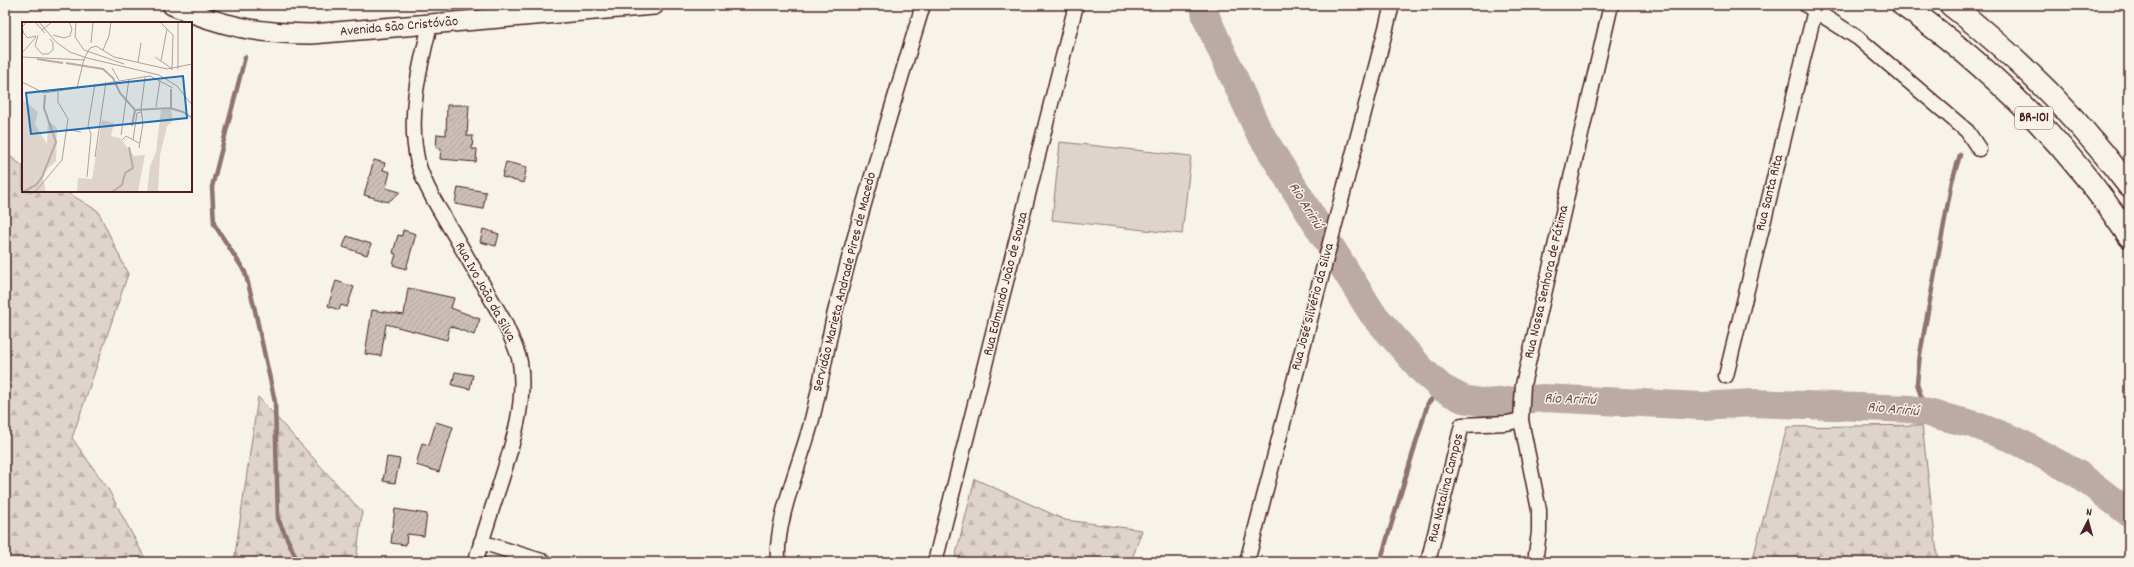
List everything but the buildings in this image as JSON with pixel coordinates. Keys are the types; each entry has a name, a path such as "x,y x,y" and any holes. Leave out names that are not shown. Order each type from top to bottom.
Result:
{"highway":[{"name":"BR-101","path":"1903,5 1953,43 2013,96 2068,155 2129,236"},
{"name":"BR-101","path":"1951,5 2003,48 2033,76 2090,137 2129,186"}],"main road":[{"name":"Avenida São Cristóvão","path":"172,5 207,19 238,28 273,34 319,34 654,5"}],"street":[{"name":"Servidão Marieta Andrade Pires de Macedo","path":"778,562 781,530 788,500 810,427 836,306 863,207 923,5"},
{"name":"Rua Edmundo João de Souza","path":"935,562 1076,5"},
{"name":"Rua José Silvério da Silva","path":"1247,562 1392,5"},
{"name":"Rua Nossa Senhora de Fátima","path":"1535,562 1539,532 1539,510 1521,415 1524,385 1611,5"},
{"path":"1811,7 1858,38 1966,131 1979,148"},
{"name":"Rua Santa Rita","path":"1726,376 1811,7"},
{"name":"Rua Ivo João da Silva","path":"430,25 418,74 415,96 414,122 418,163 429,191 515,345 520,362 522,384 521,411 514,439 475,562"},
{"name":"Rua Natalina Campos","path":"1428,562 1462,425 1507,423 1521,415"},
{"path":"482,542 545,562"}],"green space":[{"path":"1060,142 1191,156 1182,234 1052,220"},
{"path":"5,153 22,165 22,192 67,192 98,211 128,274 72,438 108,489 147,562 5,562"},
{"path":"258,397 362,512 356,562 234,562"},
{"path":"1922,425 1938,562 1752,562 1787,427"},
{"path":"975,479 1065,520 1142,530 1131,562 954,562"}],"waterway":[{"name":"Rio Aririú","path":"1204,5 1206,17 1258,130 1372,313 1423,371 1442,388 1463,399 1486,403 1544,398 1701,406 1752,403 1912,409 1972,424 2015,440 2078,474 2129,513"},
{"path":"245,57 212,187 214,224 245,272 254,306 275,402 278,519 298,562"},
{"path":"1926,413 1917,383 1920,354 1952,181 1960,155"},
{"path":"1380,562 1428,403 1442,388"}]}
